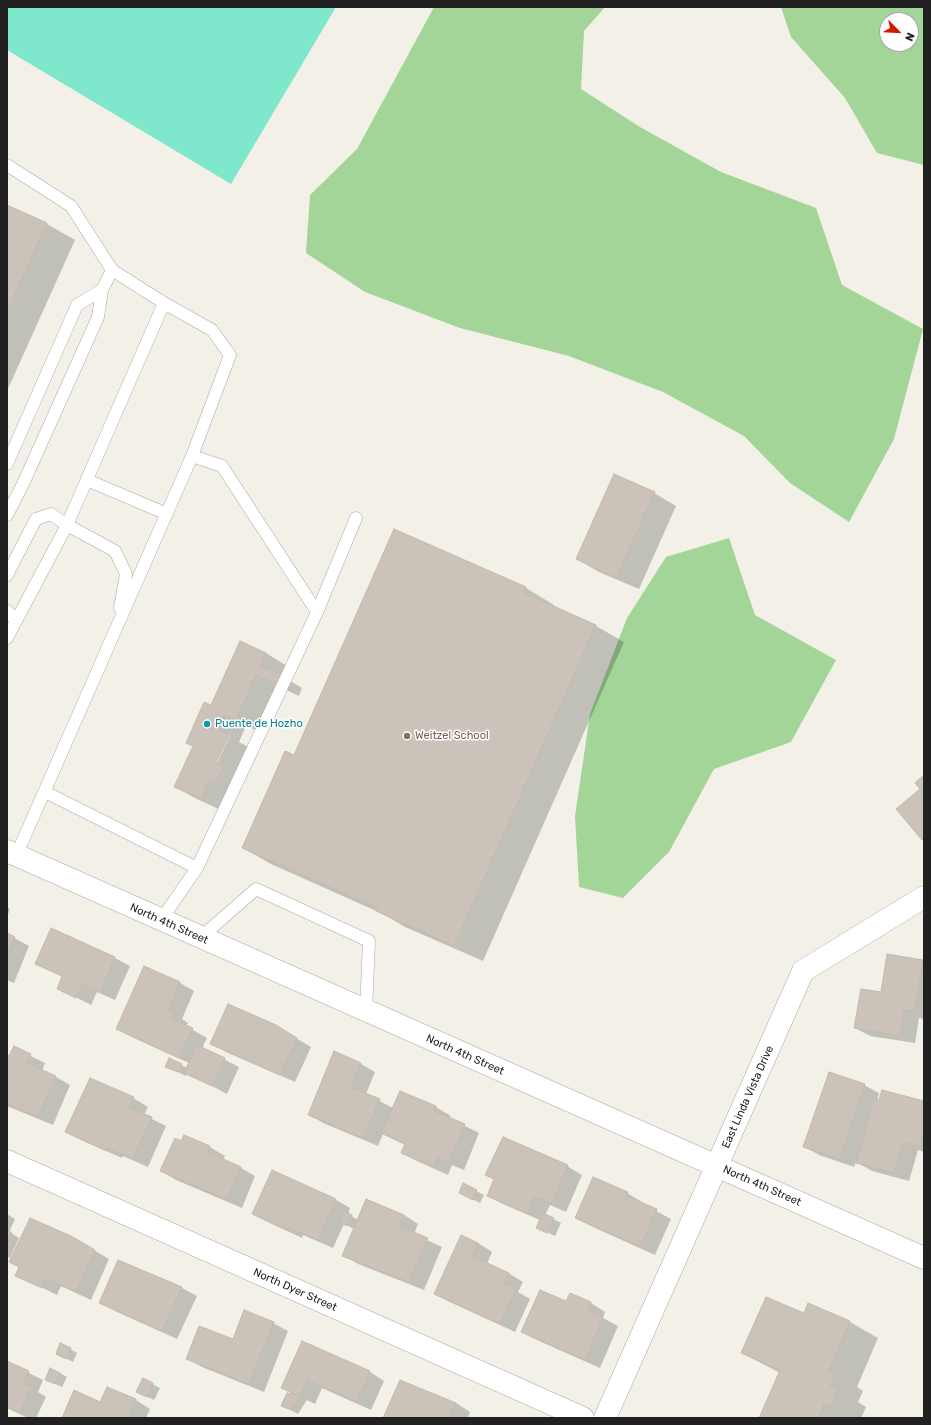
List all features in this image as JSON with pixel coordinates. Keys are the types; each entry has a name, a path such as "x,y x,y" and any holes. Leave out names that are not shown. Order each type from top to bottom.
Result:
{"street":[{"name":"North 4th Street","path":"12,853 200,938 924,1258"},
{"name":"East Linda Vista Drive","path":"606,1418 804,971 924,897"},
{"name":"North Dyer Street","path":"7,1161 583,1418"}],"lane":[{"path":"7,165 71,206 112,270 164,303 212,330 230,355 192,456 167,514 45,792 12,853"},
{"path":"7,515 23,484 98,318 102,290 112,270"},
{"path":"7,464 77,304 102,290"},
{"path":"7,638 67,525 164,303"},
{"path":"192,456 222,466 317,612"},
{"path":"87,480 167,514"},
{"path":"7,575 36,518 51,514 67,525 115,551 126,574 117,627"},
{"path":"161,920 197,868 317,612 356,518"},
{"path":"7,611 16,621"},
{"path":"45,792 197,868"},
{"path":"200,938 256,889 369,941 366,1011"}],"green space":[{"path":"7,7 336,7 231,184 7,50"},
{"path":"434,7 605,7 584,31 581,89 640,127 721,172 816,208 842,285 923,329 894,439 849,522 790,483 744,436 663,392 569,356 460,328 365,292 306,253 310,195 357,149"},
{"path":"781,7 924,7 924,165 877,153 845,98 791,37"},
{"path":"729,538 755,615 836,660 791,742 714,769 669,852 623,898 579,887 575,816 590,714 627,618 666,557"}],"building":[{"path":"7,205 47,223 7,312"},
{"path":"614,474 655,492 616,578 576,559"},
{"path":"394,529 526,587 524,593 596,625 454,946 376,911 377,908 242,848 285,751 294,755"},
{"name":"Puente de Hozho","path":"240,641 266,653 260,665 281,674 277,684 256,675 236,720 224,715 218,729 229,735 216,763 223,767 216,782 209,779 201,799 174,787 193,746 186,743 204,702 211,705"},
{"path":"924,775 924,839 922,840 896,809 920,789 915,783"},
{"path":"51,928 115,957 100,992 82,984 76,998 57,989 62,976 35,964"},
{"path":"7,933 15,937 7,955"},
{"path":"887,954 923,960 915,1012 904,1010 900,1036 854,1028 861,989 881,992"},
{"path":"144,966 180,982 168,1011 174,1013 171,1019 193,1028 179,1058 116,1029"},
{"path":"228,1004 276,1025 297,1038 280,1075 210,1044"},
{"path":"197,1045 225,1058 212,1086 184,1073"},
{"path":"14,1046 31,1054 27,1063 56,1076 38,1117 7,1105 7,1055 9,1056"},
{"path":"334,1051 361,1063 351,1087 380,1099 363,1138 308,1115"},
{"path":"169,1058 182,1064 178,1072 165,1067"},
{"path":"829,1072 865,1084 840,1159 803,1147"},
{"path":"90,1078 134,1097 129,1108 152,1117 133,1159 108,1148 107,1151 65,1132"},
{"path":"882,1090 924,1101 924,1130 920,1147 903,1142 894,1173 856,1163 874,1099 879,1100"},
{"path":"400,1091 436,1106 434,1111 465,1124 449,1162 437,1158 434,1167 401,1153 405,1144 381,1133"},
{"path":"184,1135 210,1146 208,1152 241,1167 227,1200 160,1171 175,1138 181,1141"},
{"path":"503,1137 568,1165 551,1204 535,1197 528,1214 487,1196 494,1179 485,1175"},
{"path":"272,1170 336,1199 318,1240 288,1227 287,1230 252,1214"},
{"path":"593,1177 628,1192 626,1196 657,1209 640,1247 575,1218"},
{"path":"463,1183 477,1190 473,1200 459,1193"},
{"path":"366,1199 404,1215 399,1226 428,1238 409,1282 342,1256"},
{"path":"344,1211 352,1215 347,1226 339,1222"},
{"path":"543,1213 554,1218 547,1233 536,1228"},
{"path":"30,1218 71,1236 95,1250 76,1292 46,1279 42,1288 15,1276 19,1267 9,1262"},
{"path":"7,1230 12,1233 7,1245"},
{"path":"461,1235 478,1243 472,1256 509,1273 504,1284 516,1289 500,1324 434,1294"},
{"path":"118,1260 182,1287 162,1331 99,1303"},
{"path":"540,1290 566,1301 570,1293 591,1302 588,1310 603,1317 585,1360 521,1332"},
{"path":"766,1297 804,1313 808,1303 850,1321 829,1370 835,1373 830,1386 838,1389 831,1407 824,1404 818,1418 759,1418 780,1370 741,1353"},
{"path":"244,1310 274,1322 249,1384 186,1359 199,1326 233,1339"},
{"path":"302,1341 370,1371 356,1402 307,1380 300,1396 281,1388"},
{"path":"60,1343 71,1348 66,1359 56,1354"},
{"path":"7,1361 29,1371 23,1383 32,1387 20,1413 7,1407"},
{"path":"50,1368 60,1373 55,1384 45,1380"},
{"path":"143,1378 153,1383 147,1397 136,1392"},
{"path":"400,1380 456,1403 449,1418 383,1418"},
{"path":"107,1387 136,1399 128,1418 62,1418 74,1390 100,1402"},
{"path":"287,1393 300,1396 291,1410 281,1406"}],"place":[{"name":"Puente de Hozho","path":"207,724"},
{"name":"Weitzel School","path":"407,736"}]}
